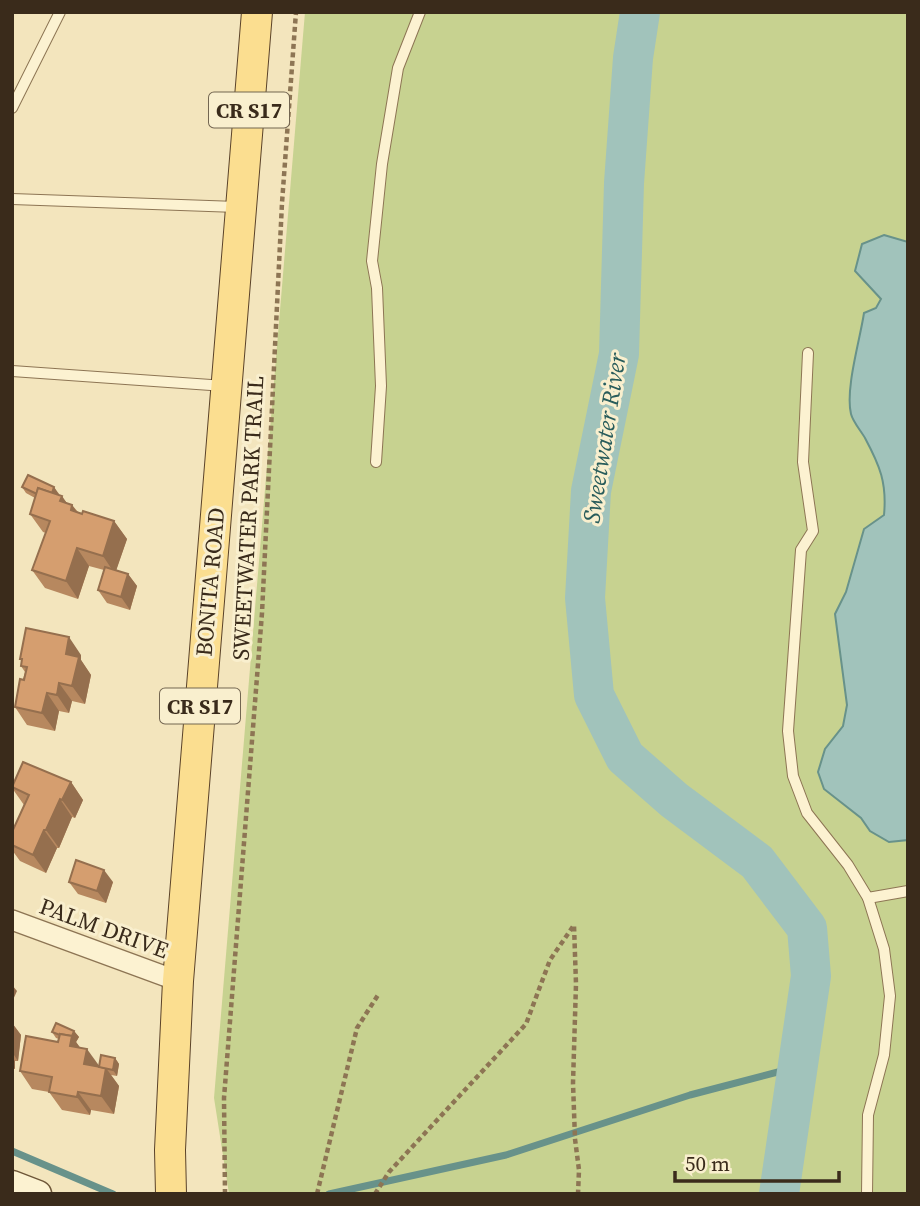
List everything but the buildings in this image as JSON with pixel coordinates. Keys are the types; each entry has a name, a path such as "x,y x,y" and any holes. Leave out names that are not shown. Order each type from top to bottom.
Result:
{"main road":[{"name":"BONITA ROAD","path":"171,1194 170,1150 178,981 257,12"}],"street":[{"name":"PALM DRIVE","path":"12,920 178,981"}],"lane":[{"path":"12,108 60,12"},
{"path":"376,463 381,386 377,288 372,261 382,163 398,68 420,12"},
{"path":"12,199 241,208"},
{"path":"808,353 803,462 813,531 801,550 788,731 793,776 807,813 848,865 868,898 884,949 890,996 884,1055 868,1115 867,1194"},
{"path":"12,371 226,386"},
{"path":"868,898 908,891"}],"path":[{"name":"SWEETWATER PARK TRAIL","path":"225,1194 224,1098 262,613 282,203 296,12"},
{"path":"374,1194 389,1172 526,1024 550,960 574,926 576,984 573,1083 578,1194"},
{"path":"317,1194 357,1028 379,995"}],"green space":[{"path":"305,12 908,12 908,1194 229,1194 214,1098"}],"water":[{"path":"884,235 908,242 908,840 889,842 870,831 861,818 824,789 818,772 825,749 843,726 847,705 835,614 846,592 864,529 884,515 881,475 865,438 852,417 850,391 864,313 876,308 881,299 855,271 862,244"}],"waterway":[{"name":"Sweetwater River","path":"640,12 633,58 624,183 619,354 591,491 585,598 594,695 625,757 674,800 757,862 807,928 811,976 779,1194"},
{"path":"329,1194 506,1155 690,1095 797,1067"},
{"path":"12,1151 113,1194"}]}
